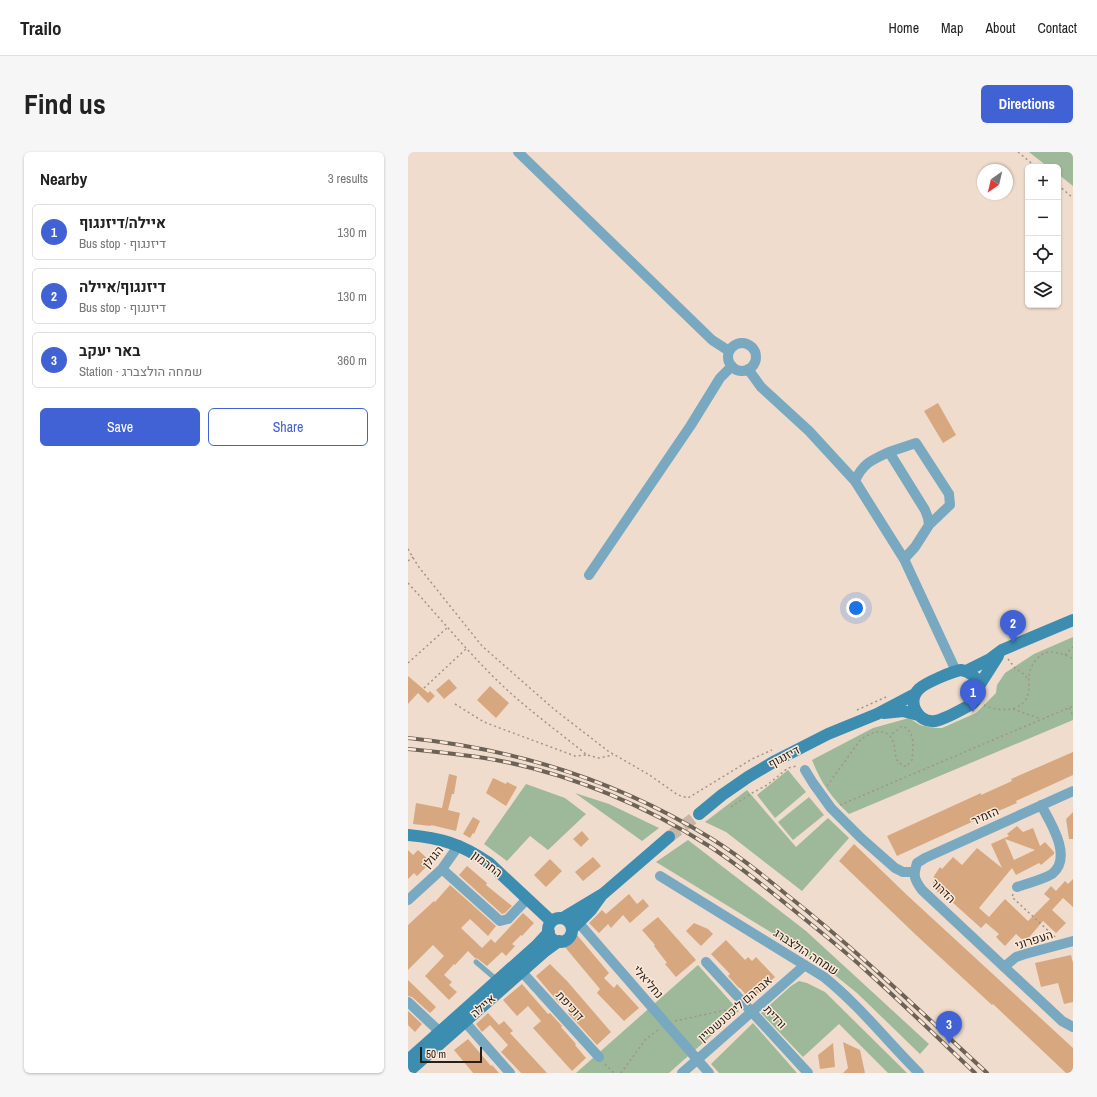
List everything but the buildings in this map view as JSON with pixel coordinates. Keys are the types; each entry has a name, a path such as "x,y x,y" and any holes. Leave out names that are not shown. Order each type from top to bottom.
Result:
{"street":[{"path":"518,152 712,340 729,351"},
{"path":"738,344 746,344 753,348 756,360 752,367 748,370 740,371 732,366 728,358 729,351 738,344"},
{"path":"589,575 691,425 720,378 732,366"},
{"path":"748,370 761,387 814,437 855,481 904,559 961,671 975,677 979,686"},
{"path":"855,481 860,470 866,463 889,452 916,443 948,494 950,505 929,525 915,547 904,559"},
{"path":"889,452 924,510 928,518 929,525"},
{"path":"1002,650 979,686 978,696 967,707 939,720 928,720 918,715 914,705 916,694 923,686 990,659 1002,650 1073,620"},
{"name":"דיזנגוף","path":"698,814 748,777 775,761 828,734 877,714 916,694"},
{"name":"דיזנגוף","path":"877,714 903,711 918,715"},
{"path":"805,770 819,793 831,808 861,838 895,868 903,872 914,872"},
{"name":"הזמיר","path":"914,872 917,863 925,858 1073,791"},
{"path":"1017,887 1052,874 1068,855 1041,805"},
{"name":"החרמון","path":"408,835 431,837 459,846 478,855 489,863 528,899 550,927"},
{"path":"603,894 591,910 575,925 569,938 562,942 552,938 550,927 558,918 563,918 603,894 669,837"},
{"name":"הגולן","path":"408,900 442,869 459,846"},
{"path":"442,869 500,921 508,919 528,899"},
{"name":"הדרור","path":"914,872 916,882 922,890 1062,1021 1073,1027"},
{"name":"שמחה הולצברג","path":"660,876 824,977 842,992 919,1073"},
{"path":"563,918 575,925"},
{"name":"נחליאלי","path":"575,925 709,1073"},
{"name":"איילה","path":"410,1064 440,1032 536,946 550,927"},
{"name":"העפרוני","path":"1004,967 1016,957 1073,941"},
{"name":"איילה","path":"410,1064 465,1022 544,952 559,942"},
{"name":"ורדית","path":"706,962 808,1073"},
{"name":"אברהם ליכטנשטיין","path":"682,1073 805,965"},
{"name":"דוכיפת","path":"522,972 598,1057"},
{"path":"408,1002 440,1032"},
{"path":"465,1022 510,1073"}],"lane":[{"path":"476,962 497,980"}],"path":[{"path":"1018,152 1032,164"},
{"path":"1061,188 1073,198"},
{"path":"408,549 418,566 482,646 555,710 614,754 648,774 678,795 688,798"},
{"path":"408,561 413,557"},
{"path":"408,583 505,688 587,755"},
{"path":"408,663 448,627"},
{"path":"1065,656 1073,647"},
{"path":"424,688 467,648"},
{"path":"1002,650 1014,668 1025,675 1029,682"},
{"path":"1014,709 1023,703 1028,694 1029,674 1038,657 1049,652 1073,659"},
{"path":"975,700 992,709 1014,709 1041,719"},
{"path":"455,704 484,722 576,756 587,755 599,758 614,754"},
{"path":"831,808 1073,706"},
{"path":"1069,708 1073,716"},
{"path":"819,793 827,786 839,771 861,739 874,732 885,732 890,736 894,743 896,759 903,766 907,766 912,760 912,735 908,728 902,726 890,736"},
{"path":"731,807 752,792 767,785 788,768 799,766 805,770"},
{"path":"1017,887 1012,897 1062,944"},
{"path":"598,1057 614,1073"}],"green space":[{"path":"1029,152 1073,152 1073,186 1061,176 1061,164 1044,164"},
{"path":"1073,637 1073,720 849,814 832,796 819,776 812,760 873,728 909,718 920,725 942,728 976,713 996,693 997,685 1005,673 1034,654"},
{"path":"788,770 806,792 775,818 757,795"},
{"path":"526,784 565,798 586,814 548,850 530,836 507,861 484,844"},
{"path":"747,790 796,847 828,818 849,838 802,891 726,832 705,822"},
{"path":"575,793 609,804 659,828 642,841"},
{"path":"809,797 824,815 793,840 778,822"},
{"path":"688,840 806,931 929,1044 920,1054 857,993 831,972 795,947 656,862"},
{"path":"698,965 739,1011 669,1073 576,1073"},
{"path":"799,981 807,983 825,992 907,1073 888,1073 839,1024 803,1057 761,1013 791,986"},
{"path":"753,1023 797,1073 719,1073 711,1064"}],"tunnel":[{"path":"669,837 699,814"}],"railway":[{"path":"408,738 488,750 566,771 641,801 712,839 760,873 838,937 987,1073"},
{"path":"408,749 490,759 528,767 555,775 609,794 661,818 686,832 740,868 853,959 975,1073"}],"place":[{"name":"דיזנגוף/איילה","path":"1013,643"},
{"name":"איילה/דיזנגוף","path":"973,712"},
{"name":"באר יעקב","path":"949,1044"}]}
